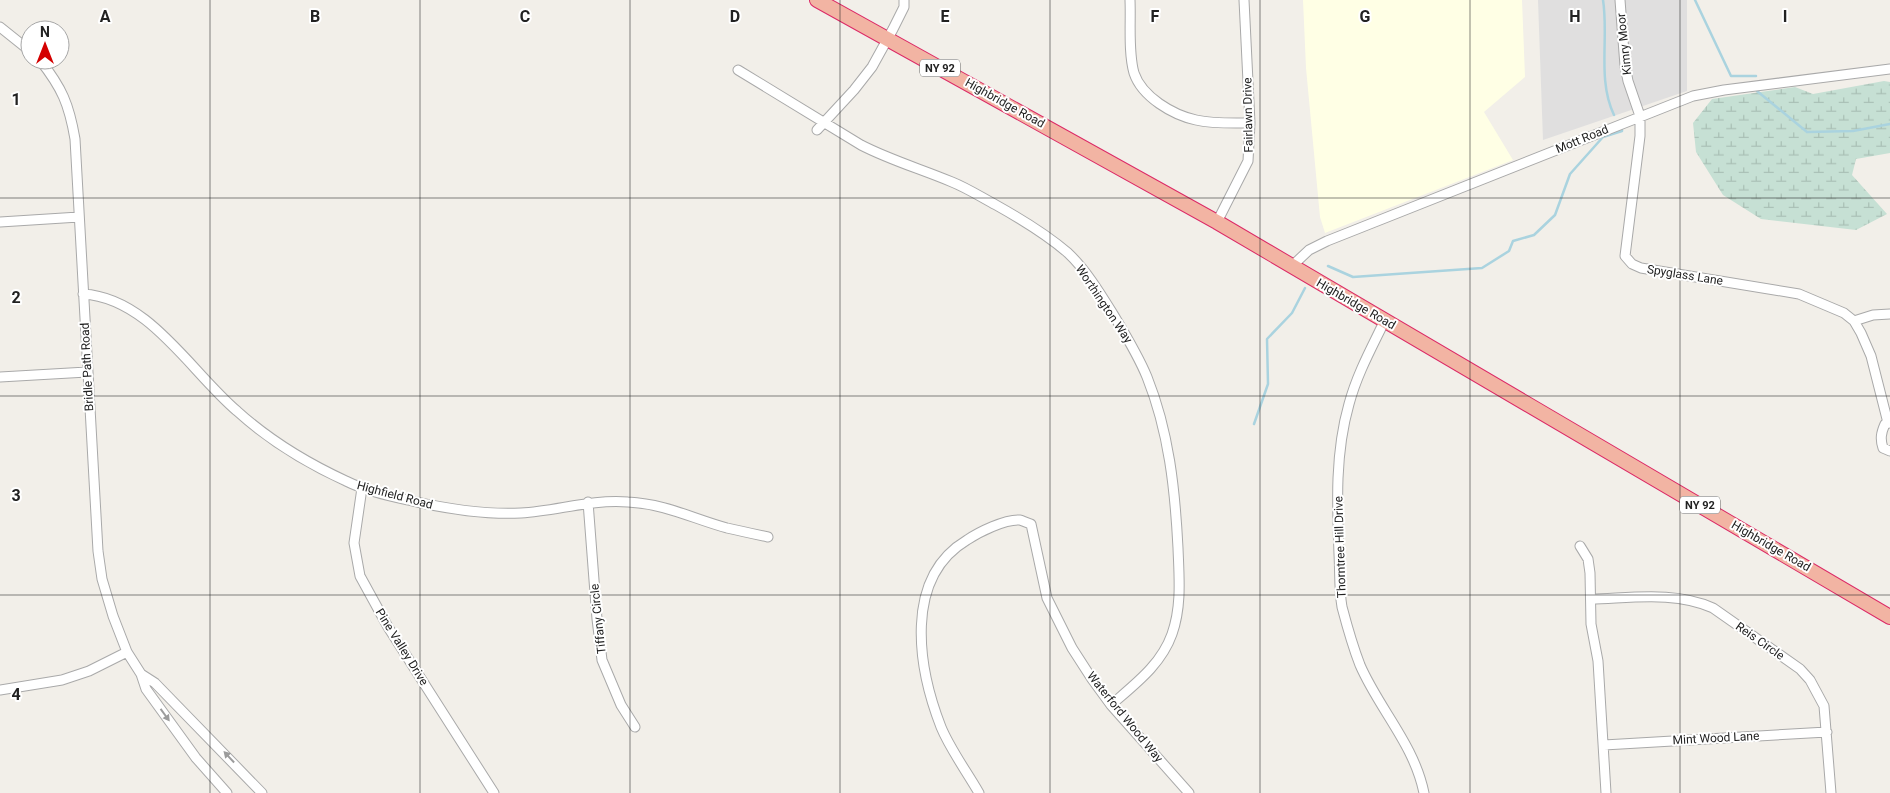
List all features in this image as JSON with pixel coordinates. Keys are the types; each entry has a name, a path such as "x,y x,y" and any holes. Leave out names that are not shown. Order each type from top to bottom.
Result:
{"highway":[{"name":"Highbridge Road","path":"817,0 1217,222 1890,617"}],"street":[{"path":"817,130 854,90 872,66 904,7 904,0"},
{"path":"1130,0 1134,73 1139,83 1150,96 1160,104 1195,120 1218,123 1250,123"},
{"name":"Fairlawn Drive","path":"1217,222 1248,161 1250,123 1244,0"},
{"name":"Kimry Moor","path":"1620,0 1625,66 1628,82 1640,116"},
{"path":"0,27 20,43"},
{"name":"Mott Road","path":"1292,266 1309,250 1327,241 1694,96 1724,90 1890,69"},
{"name":"Bridle Path Road","path":"48,70 64,95 71,114 75,139 98,552 102,579 113,616 127,652 141,674 146,689 178,734 228,793"},
{"name":"Worthington Way","path":"738,70 881,156 964,187 1050,238 1069,255 1088,277 1130,343 1147,376 1162,420 1171,463 1177,531 1179,593 1177,615 1165,650 1144,676 1111,705"},
{"name":"Spyglass Lane","path":"1640,116 1640,136 1625,256 1632,264 1641,268 1799,294 1844,313 1854,321"},
{"path":"0,222 79,217"},
{"name":"Highfield Road","path":"83,294 105,297 134,310 150,322 216,392 241,415 275,441 313,464 362,488 454,510 484,513 522,513 588,502 625,501 666,507 726,528 768,537"},
{"path":"1890,314 1873,314 1854,321 1862,333 1871,356 1889,423 1882,431 1881,442 1883,448 1890,451"},
{"name":"Thorntree Hill Drive","path":"1385,320 1362,368 1343,429 1338,460 1340,583 1342,606 1360,664 1371,688 1405,742 1414,760 1424,793"},
{"path":"0,377 87,372"},
{"name":"Pine Valley Drive","path":"362,488 354,543 360,576 388,627 494,793"},
{"name":"Tiffany Circle","path":"588,502 602,660 621,704 636,727"},
{"name":"Waterford Wood Way","path":"978,793 942,728 928,687 921,648 922,609 933,576 953,548 986,528 1019,520 1031,524 1046,598 1072,648 1111,705 1189,793"},
{"path":"1580,546 1588,559 1590,573 1591,624 1598,661 1606,793"},
{"name":"Reis Circle","path":"1591,599 1668,597 1699,602 1713,608 1800,669 1810,680 1824,706 1831,793"},
{"path":"0,690 62,680 89,671 127,652"},
{"name":"Bridle Path Road","path":"141,674 155,683 262,793"},
{"name":"Mint Wood Lane","path":"1604,745 1827,732"}],"shaded area":[{"path":"1303,0 1522,0 1525,77 1484,112 1513,160 1325,233 1320,217 1306,68"},
{"path":"1538,0 1687,0 1687,91 1543,140"}],"green space":[{"path":"1884,81 1890,82 1890,153 1856,159 1852,175 1887,214 1856,230 1761,219 1723,195 1696,152 1693,123 1712,99 1795,87 1813,94"}],"waterway":[{"path":"1603,0 1606,87 1614,115"},
{"path":"1695,0 1731,76 1756,76"},
{"path":"1757,91 1807,132 1853,131 1890,124"},
{"path":"1328,266 1353,277 1482,268 1509,251 1513,241 1534,235 1555,215 1570,174 1603,137 1622,130"},
{"path":"1254,424 1268,384 1267,339 1292,313 1305,288"}]}
